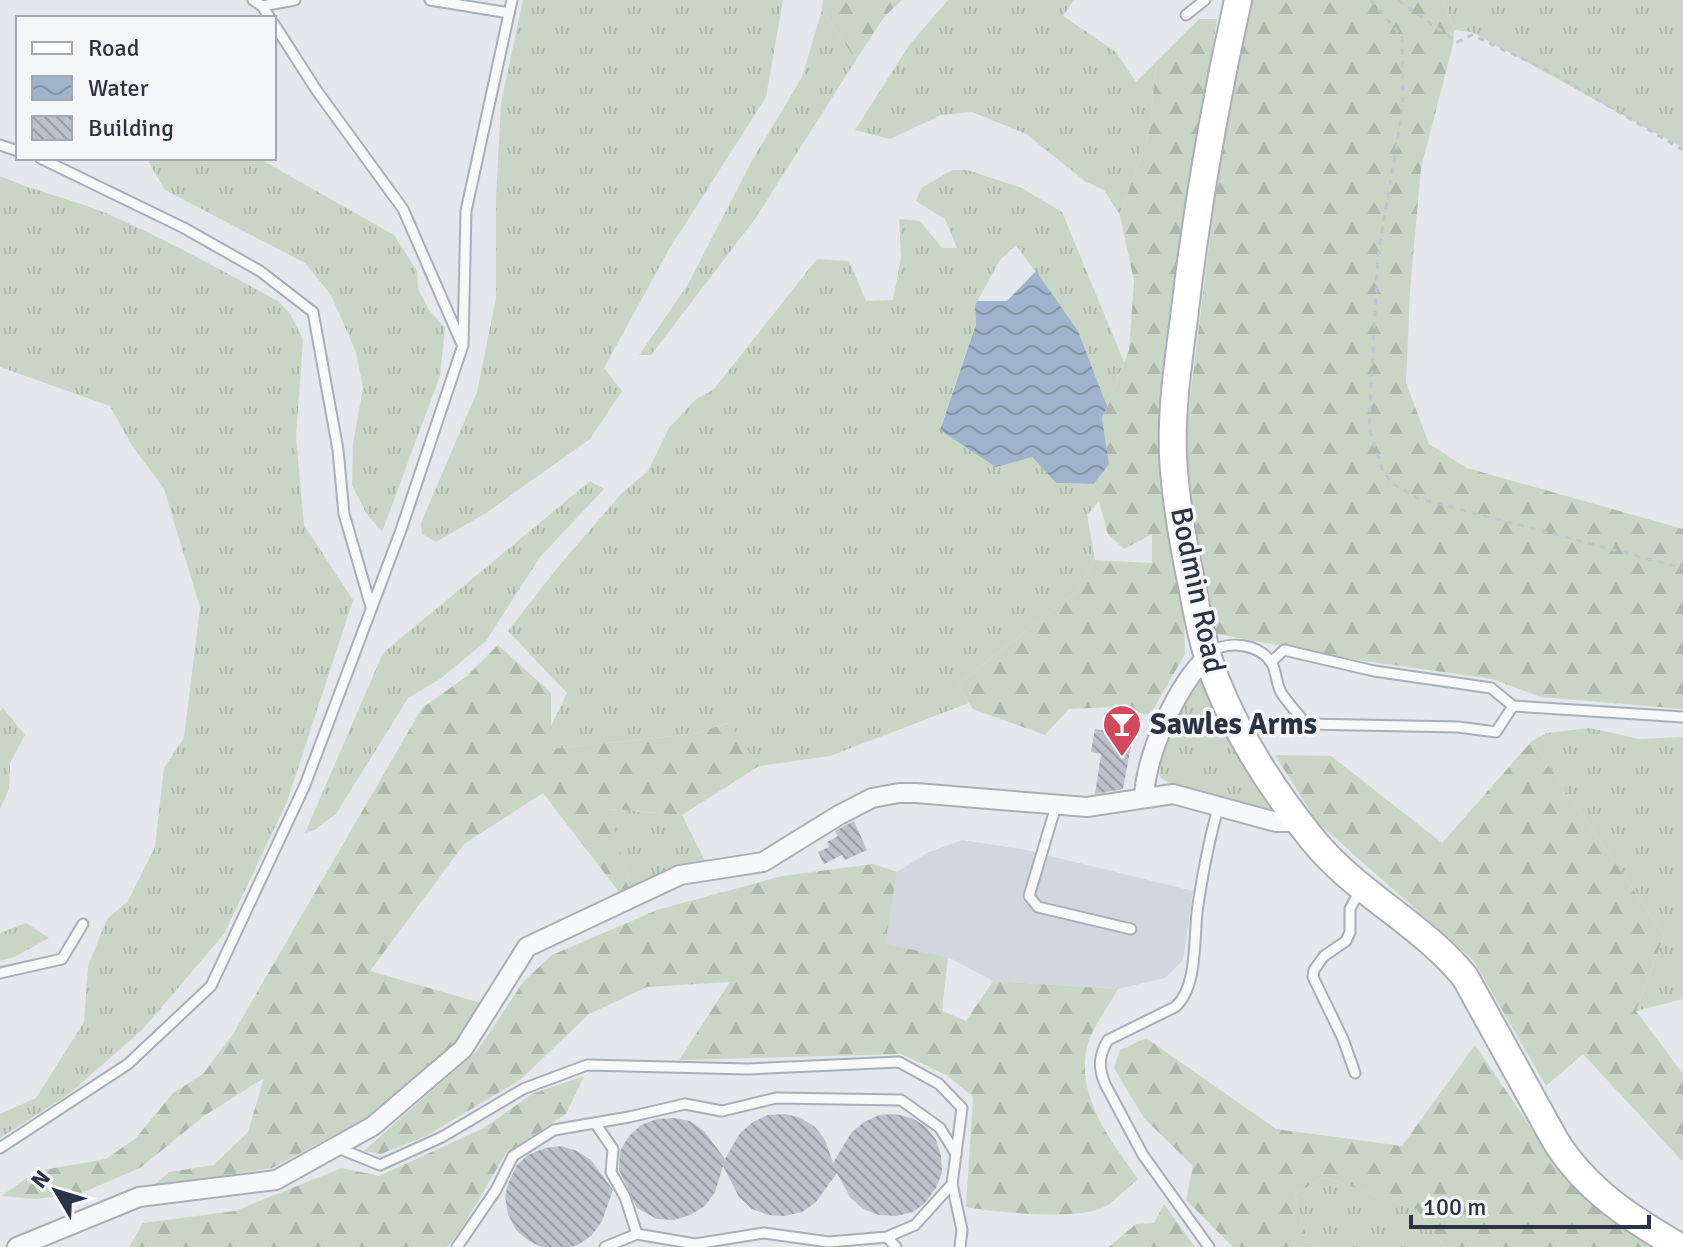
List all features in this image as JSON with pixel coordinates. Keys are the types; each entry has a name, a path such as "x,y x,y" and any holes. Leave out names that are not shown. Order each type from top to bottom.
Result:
{"main road":[{"name":"Bodmin Road","path":"1238,0 1210,136 1190,266 1174,420 1173,455 1178,507 1208,656 1236,722 1300,822 1329,858 1361,888 1447,956 1465,977 1555,1140 1582,1177 1622,1211 1680,1247"}],"street":[{"path":"1144,796 1148,765 1160,732 1189,678 1208,656"},
{"path":"17,1247 139,1197 276,1180 373,1126 463,1049 527,947 680,875 763,862 839,815 885,795 916,793 1056,806 1104,805 1144,796 1173,794 1276,822 1300,822"}],"lane":[{"path":"253,0 269,16"},
{"path":"262,6 295,0"},
{"path":"430,0 509,13"},
{"path":"0,1148 128,1064 211,986 305,785 401,530 463,345 466,211 512,0"},
{"path":"1186,15 1205,0"},
{"path":"276,27 317,91 403,209 463,345"},
{"path":"44,160 184,228 260,271 313,312 338,450 344,514 371,607"},
{"path":"1208,656 1218,648 1233,644 1257,652 1271,662 1280,692 1306,724 1458,727 1496,732 1513,706"},
{"path":"1271,662 1284,650 1374,671 1491,688 1513,706 1683,717"},
{"path":"1209,1247 1143,1155 1105,1084 1100,1060 1108,1040 1175,1007 1183,1000 1194,959 1198,904 1219,805"},
{"path":"1056,806 1029,896 1038,907 1131,929"},
{"path":"1355,1073 1343,1039 1313,977 1324,956 1346,941 1350,932 1350,909 1361,888"},
{"path":"0,973 62,959 83,924"},
{"path":"335,1147 380,1165 442,1137 523,1089 587,1065 748,1069 899,1062 939,1084 962,1108 952,1184 962,1230 960,1247"},
{"path":"457,1247 496,1190 513,1156 554,1130 685,1104 722,1111 776,1098 901,1100 940,1128 956,1154"},
{"path":"595,1123 613,1149 611,1172 625,1197 637,1234"},
{"path":"605,1247 637,1234 695,1244 764,1233 829,1242 887,1237 915,1225 952,1184"},
{"path":"887,1237 896,1247"}],"path":[{"path":"1371,0 1402,37 1403,79 1403,107 1378,255 1369,428 1382,469 1391,483 1417,498 1683,568"},
{"path":"1398,0 1457,42 1472,35 1551,72 1683,150"}],"shaded area":[{"path":"962,840 1026,850 1193,891 1183,960 1165,978 1118,989 993,981 948,957 884,944 897,872 927,853"}],"green space":[{"path":"523,0 783,0 766,97 668,251 604,368 622,391 590,439 486,513 436,542 422,534 421,523 477,392 496,298 496,197 501,103"},
{"path":"823,0 902,0 884,17 856,60 822,10"},
{"path":"948,0 1074,0 1063,16 1116,52 1136,82 1157,61 1148,136 1120,215 1104,190 1086,182 1026,134 972,112 941,115 890,139 855,130 910,44"},
{"path":"1249,0 1443,0 1454,30 1453,45 1421,168 1410,291 1406,383 1429,444 1467,468 1683,529 1683,709 1541,697 1492,679 1351,659 1212,633 1184,449 1226,104"},
{"path":"1443,0 1683,0 1683,148 1472,32 1454,30"},
{"path":"822,10 856,60 755,219 651,355 639,355 687,286 753,159 802,77"},
{"path":"1199,19 1217,19 1178,284 1172,522 1184,616 1185,654 1150,715 1111,707 1069,709 1045,735 973,709 957,685 1077,591 1095,560 1152,563 1152,534 1124,549 1108,534 1094,484 1109,464 1102,418 1129,350 1134,281 1120,215 1148,136 1157,61"},
{"path":"150,160 262,160 394,235 417,271 418,289 429,310 445,328 440,376 382,532 366,513 352,485 353,444 363,388 356,352 331,295 305,263 165,190"},
{"path":"952,170 967,170 1022,188 1062,212 1124,362 1107,406 1078,331 1016,245 1000,260 975,305 976,323 940,429 1032,457 1056,483 1094,484 1099,501 1087,515 1095,560 1077,591 957,685 969,703 830,756 759,766 728,723 692,734 551,749 551,726 567,693 508,631 622,493 648,471 669,428 695,400 714,389 817,259 849,261 866,301 893,300 901,258 899,219 920,221 942,248 957,248 945,219 916,201 921,188"},
{"path":"0,176 128,223 278,301 290,314 303,339 296,437 304,525 353,600 287,802 224,934 143,1029 69,1094 0,1138 0,1114 36,1098 84,1022 88,966 107,919 128,901 155,847 164,768 184,738 200,607 164,489 131,444 110,406 0,367"},
{"path":"590,481 604,489 540,557 486,641 440,679 408,698 336,814 305,833 383,653"},
{"path":"498,645 551,693 551,749 692,734 729,723 759,766 682,815 609,809 630,888 619,892 543,793 464,844 370,971 481,1003 455,1045 368,1117 272,1168 152,1187 169,1172 214,1165 248,1132 264,1078 204,1116 140,1168 79,1194 36,1199 1,1196 37,1171 106,1159 136,1138 173,1093 203,1074 233,1034 422,708 467,676"},
{"path":"1202,678 1286,823 1188,796 1161,778 1162,756 1167,742 1180,711"},
{"path":"3,708 25,735 10,763 9,789 0,809 0,712"},
{"path":"1590,728 1639,739 1683,737 1683,999 1636,1011 1664,935 1532,741 1547,733"},
{"path":"1532,741 1664,935 1636,1011 1683,1074 1683,1162 1583,1054 1546,1086 1474,961 1317,822 1275,755 1331,756 1442,843"},
{"path":"608,809 682,815 705,861 674,868 630,888"},
{"path":"873,864 897,872 885,944 948,957 942,1011 966,1021 993,981 1118,989 1088,1043 1086,1081 1097,1116 1138,1179 1104,1207 1076,1214 1057,1214 966,1207 973,1097 948,1076 901,1054 679,1060 730,982 647,987 589,1014 520,1080 426,1136 381,1154 364,1151 477,1051 524,981 552,955 657,910 782,876"},
{"path":"26,923 49,938 0,961 0,933"},
{"path":"1146,1038 1276,1129 1402,1146 1475,1045 1548,1153 1598,1206 1655,1247 1445,1247 1417,1210 1324,1177 1295,1194 1307,1240 1319,1247 1233,1247 1186,1200 1193,1166 1144,1118 1114,1068 1120,1050"},
{"path":"584,1076 566,1114 506,1153 462,1228 447,1247 129,1247 143,1223 235,1211 342,1168 379,1176 484,1128 532,1094"},
{"path":"1324,1177 1417,1210 1445,1247 1319,1247 1307,1240 1295,1194"},
{"path":"1164,1204 1195,1247 1109,1247 1136,1224 1154,1223"}],"water":[{"path":"1036,271 1078,331 1107,406 1102,418 1109,464 1094,484 1056,483 1032,457 996,467 940,430 976,324 977,301 1007,301"}],"building":[{"path":"1095,729 1107,731 1106,736 1132,740 1123,789 1095,794 1101,754 1091,752"},
{"path":"854,821 867,850 845,860 842,855 824,864 818,852 829,847 827,842 838,836 835,831"},
{"path":"785,1114 801,1118 815,1127 825,1140 833,1163 851,1133 864,1122 879,1115 895,1114 912,1118 926,1127 936,1140 942,1173 936,1188 924,1204 913,1212 896,1216 879,1215 863,1209 850,1197 837,1173 816,1202 802,1212 785,1216 768,1215 752,1209 739,1197 723,1166 715,1192 705,1206 690,1215 674,1220 657,1219 637,1208 619,1170 620,1151 629,1136 641,1125 657,1119 690,1121 704,1131 725,1159 740,1133 753,1122 768,1115"},
{"path":"561,1146 591,1160 613,1190 602,1221 592,1235 570,1247 542,1247 516,1230 508,1214 505,1197 517,1165 528,1155"}],"place":[{"name":"Sawles Arms","path":"1122,758"}]}
